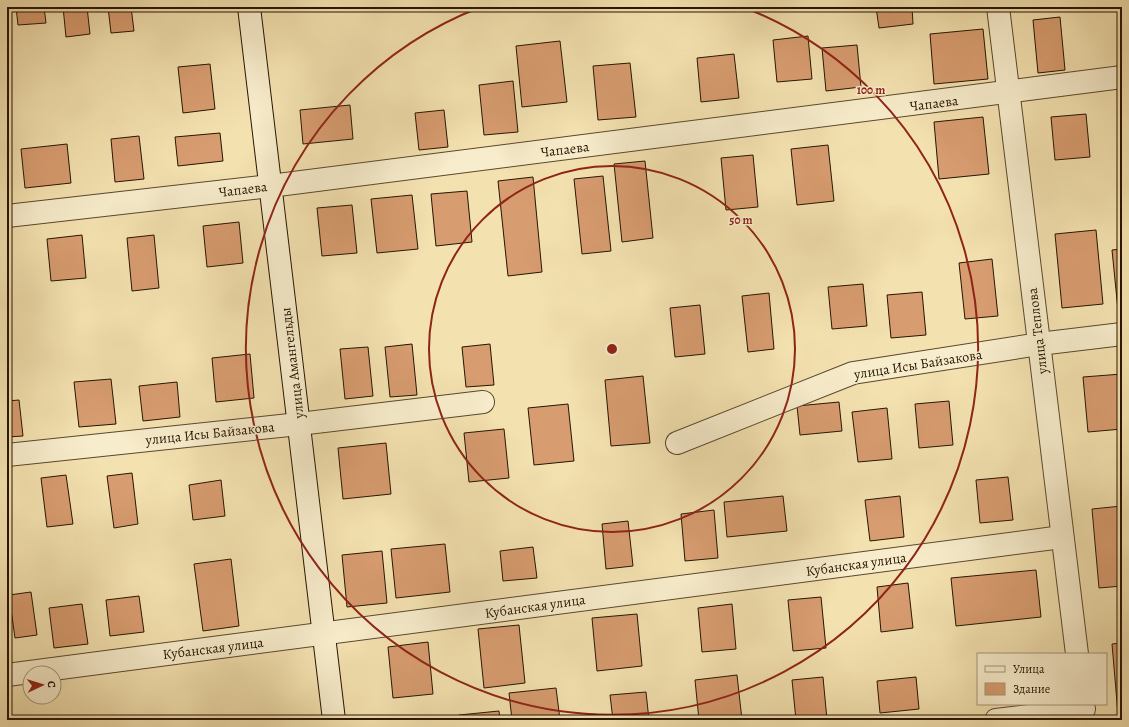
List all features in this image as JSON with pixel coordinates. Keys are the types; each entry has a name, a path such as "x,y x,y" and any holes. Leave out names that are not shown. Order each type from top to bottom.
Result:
{"street":[{"name":"улица Амангельды","path":"249,7 334,720"},
{"name":"улица Теплова","path":"998,7 1077,653"},
{"name":"Чапаева","path":"7,216 270,186 1009,93 1122,77"},
{"name":"улица Исы Байзакова","path":"677,443 853,373 1038,344 1122,334"},
{"name":"улица Исы Байзакова","path":"7,455 299,424 483,402"},
{"name":"Кубанская улица","path":"7,675 1062,537"},
{"path":"996,720 1084,711"}],"building":[{"path":"16,7 44,7 46,23 18,25"},
{"path":"63,7 87,7 90,34 66,37"},
{"path":"108,7 131,7 134,31 111,33"},
{"path":"179,7 203,7 203,9 179,11"},
{"path":"876,7 912,7 913,24 879,28"},
{"path":"1060,17 1065,70 1038,73 1033,20"},
{"path":"983,29 988,79 934,84 930,34"},
{"path":"808,36 812,79 777,82 773,40"},
{"path":"560,41 567,102 522,107 516,46"},
{"path":"857,45 861,87 826,91 822,48"},
{"path":"734,54 739,98 701,102 697,58"},
{"path":"630,63 636,117 598,120 593,66"},
{"path":"210,64 215,109 183,113 178,67"},
{"path":"513,81 518,132 484,135 479,85"},
{"path":"350,105 353,139 303,144 300,110"},
{"path":"444,110 448,147 419,150 415,113"},
{"path":"1086,114 1090,157 1055,160 1051,117"},
{"path":"983,117 989,174 939,179 934,122"},
{"path":"220,133 223,161 178,166 175,137"},
{"path":"139,136 144,179 115,182 111,139"},
{"path":"67,144 71,183 25,188 21,149"},
{"path":"828,145 834,201 797,205 791,149"},
{"path":"753,155 758,207 726,210 721,158"},
{"path":"645,161 653,238 622,242 614,164"},
{"path":"603,176 611,251 582,254 574,179"},
{"path":"533,177 542,272 508,276 498,181"},
{"path":"467,191 472,242 436,246 431,194"},
{"path":"412,195 418,249 377,253 371,199"},
{"path":"352,205 357,253 322,256 317,208"},
{"path":"239,222 243,263 207,267 203,226"},
{"path":"1096,230 1103,304 1062,308 1055,234"},
{"path":"82,235 86,278 51,281 47,239"},
{"path":"154,235 159,288 132,291 127,238"},
{"path":"7,248 11,289 7,290"},
{"path":"1122,249 1122,309 1118,310 1112,250"},
{"path":"992,259 998,316 965,319 959,263"},
{"path":"863,284 867,326 832,329 828,287"},
{"path":"922,292 926,335 891,338 887,295"},
{"path":"769,293 774,349 748,352 742,296"},
{"path":"700,305 705,354 675,357 670,308"},
{"path":"412,344 417,395 390,397 385,347"},
{"path":"490,344 494,385 466,387 462,347"},
{"path":"368,347 373,396 345,399 340,349"},
{"path":"250,354 254,398 216,402 212,358"},
{"path":"1122,374 1122,429 1088,432 1083,377"},
{"path":"643,376 650,443 611,446 605,380"},
{"path":"111,379 116,424 79,427 74,382"},
{"path":"177,382 180,417 143,421 139,386"},
{"path":"19,400 23,436 7,437 7,401"},
{"path":"949,401 953,445 919,448 915,404"},
{"path":"839,402 842,431 800,435 797,406"},
{"path":"568,404 574,461 534,465 528,408"},
{"path":"887,408 892,459 858,462 852,412"},
{"path":"504,429 509,478 469,482 464,433"},
{"path":"386,443 391,494 343,499 338,448"},
{"path":"132,473 138,524 114,528 107,476"},
{"path":"66,475 73,524 47,527 41,478"},
{"path":"1008,477 1013,520 980,523 976,480"},
{"path":"221,480 225,516 193,520 189,485"},
{"path":"783,496 787,531 727,537 724,502"},
{"path":"900,496 904,537 870,541 865,500"},
{"path":"1122,506 1122,586 1099,588 1092,509"},
{"path":"714,510 718,558 685,561 681,514"},
{"path":"628,521 633,566 606,569 602,524"},
{"path":"445,544 450,592 396,598 391,549"},
{"path":"533,547 537,578 503,581 500,551"},
{"path":"382,551 387,603 347,607 342,555"},
{"path":"231,559 239,626 203,631 194,564"},
{"path":"1036,570 1041,617 956,626 951,578"},
{"path":"908,583 913,628 881,632 877,587"},
{"path":"31,592 37,635 15,638 9,595"},
{"path":"139,596 144,632 110,636 106,600"},
{"path":"821,597 826,648 793,651 788,600"},
{"path":"82,604 88,644 54,648 49,608"},
{"path":"732,604 736,649 702,652 698,608"},
{"path":"637,614 642,666 597,671 592,618"},
{"path":"519,625 525,683 484,688 478,629"},
{"path":"428,642 433,694 393,698 388,647"},
{"path":"1122,643 1122,713 1118,714 1112,644"},
{"path":"737,675 742,720 699,720 695,680"},
{"path":"823,677 827,720 796,720 792,680"},
{"path":"916,677 919,709 880,713 877,681"},
{"path":"556,688 560,720 512,720 509,693"},
{"path":"646,692 649,720 613,720 610,695"},
{"path":"499,711 500,720 459,720 459,715"}]}
